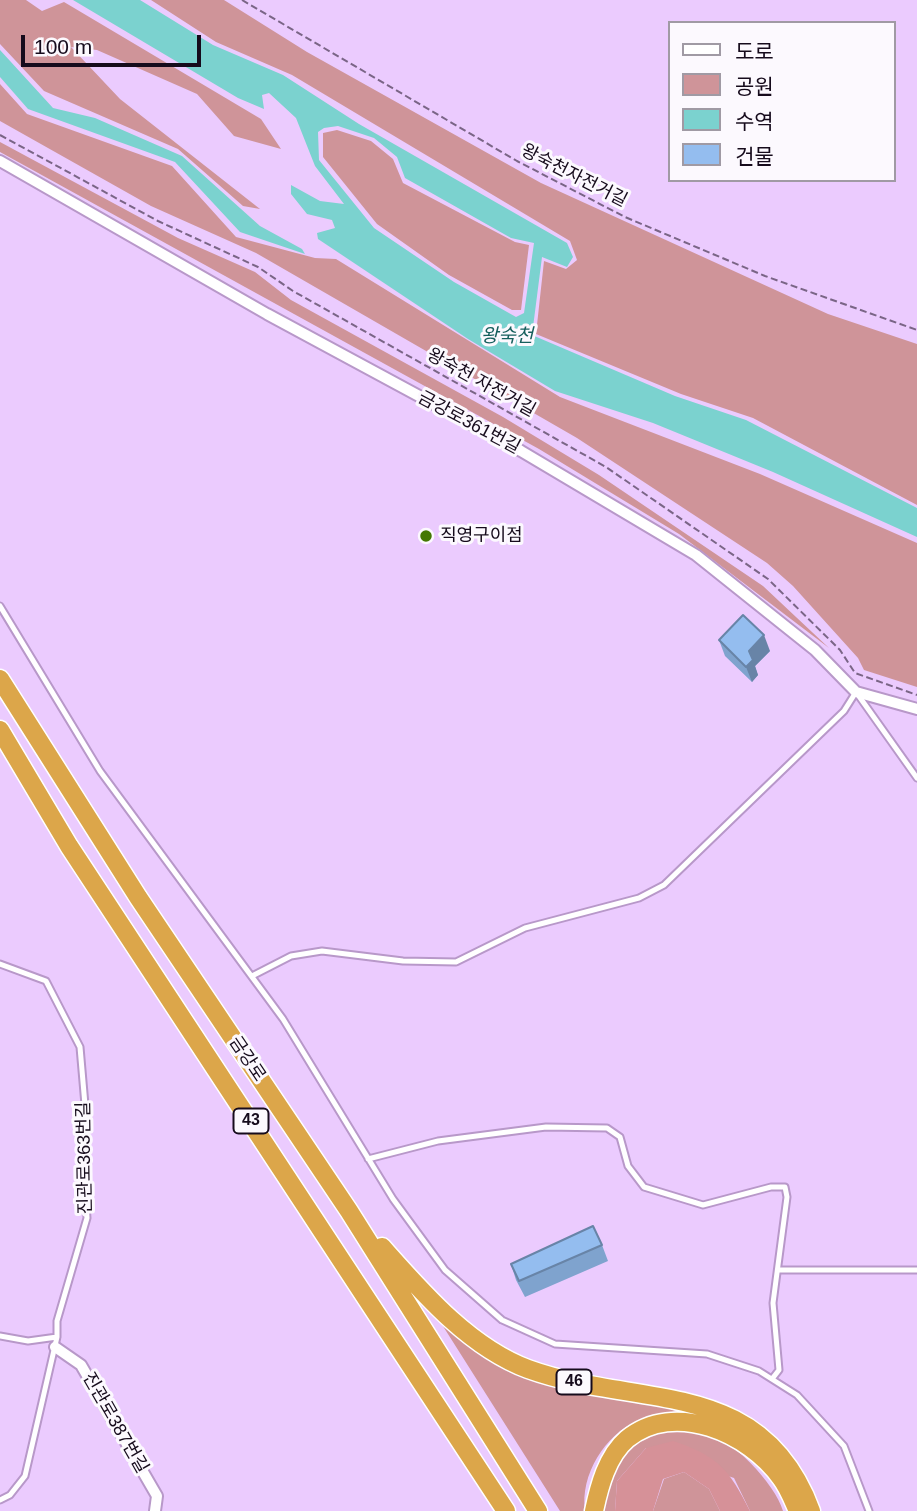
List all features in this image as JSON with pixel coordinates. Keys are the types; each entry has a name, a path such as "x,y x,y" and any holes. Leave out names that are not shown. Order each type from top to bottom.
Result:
{"highway":[{"name":"금강로","path":"0,679 138,897 349,1211 538,1511"},
{"name":"금강로","path":"0,730 69,846 506,1511"},
{"name":"46","path":"349,1211 451,1319 494,1351 537,1371 593,1386 708,1407 738,1420 773,1449 788,1467 811,1511"},
{"path":"594,1511 600,1480 624,1441 643,1428 679,1421 713,1427 749,1446 781,1478 798,1511"}],"street":[{"name":"금강로361번길","path":"0,162 267,314 521,451 696,555 815,650 856,692"},
{"path":"856,692 917,709"},
{"name":"진관로387번길","path":"56,1342 81,1364 157,1496 155,1511"}],"lane":[{"path":"0,606 100,771 283,1019 393,1199 445,1270 502,1320 555,1344 707,1354 759,1371 797,1395 844,1446 869,1511"},
{"path":"252,976 291,956 322,951 403,961 456,962 525,928 639,898 664,885 695,856 844,710 856,692 917,778"},
{"name":"진관로363번길","path":"0,964 46,981 80,1047 85,1105 84,1175 87,1218 57,1321 56,1342 25,1476 10,1495 0,1500"},
{"path":"369,1159 438,1142 546,1127 607,1128 620,1137 628,1167 644,1187 703,1205 771,1187 785,1187 787,1197 773,1303 779,1370 772,1379"},
{"path":"778,1270 917,1269"},
{"path":"0,1336 56,1342"}],"path":[{"name":"왕숙천자전거길","path":"242,0 517,161 625,217 765,276 917,330"},
{"name":"왕숙천 자전거길","path":"0,135 158,221 258,267 293,291 606,467 768,579 840,650 855,673 917,695"}],"green space":[{"path":"0,0 26,0 42,11 64,2 261,119 281,149 234,136 197,94 97,50 71,47 120,99 260,209 243,206 178,149 44,91 0,44"},
{"path":"151,0 224,0 307,52 541,183 828,314 917,344 917,505 753,418 681,394 536,334 544,261 566,269 577,260 570,241 292,75 216,42"},
{"path":"0,84 27,114 172,166 236,237 315,258 336,259 560,397 760,474 917,543 917,687 864,670 858,658 793,586 767,563 577,438 256,253 151,206 0,121"},
{"path":"337,130 371,141 393,159 403,183 515,242 529,245 521,310 512,310 449,275 377,224 323,157 323,133"},
{"path":"0,142 178,238 255,272 291,300 503,417 599,475 763,586 829,648 679,534 539,449 0,152"},
{"path":"441,1323 497,1358 535,1376 597,1396 656,1405 676,1411 638,1421 615,1435 597,1457 591,1470 584,1497 585,1511 560,1511"},
{"path":"658,1429 703,1430 726,1442 762,1475 783,1511 750,1511 734,1478 646,1448 617,1481 615,1511 599,1511 618,1455"},
{"path":"684,1472 709,1489 720,1511 653,1511 664,1479"}],"shaded area":[{"path":"673,1441 701,1452 720,1466 735,1484 750,1511 720,1511 709,1489 684,1472 663,1479 653,1511 615,1511 617,1481 646,1448"}],"water":[{"name":"왕숙천","path":"73,0 140,0 213,45 283,75 359,124 567,243 573,257 567,267 542,257 532,335 675,396 746,420 917,508 917,537 773,472 653,423 555,391 468,339 318,239 317,233 335,228 332,220 307,214 291,194 291,185 320,201 344,204 315,166 296,118 269,93 262,95 264,109 238,98","holes":["338,126 374,138 397,157 405,178 511,238 534,243 524,313 516,317 454,282 374,228 319,160 318,132 324,128"]},
{"path":"0,50 53,108 95,118 182,156 260,226 302,249 305,254 240,232 175,162 28,109 0,77"}],"building":[{"path":"743,615 764,635 749,651 753,660 746,667 719,640"},
{"path":"593,1226 602,1245 519,1281 511,1264"}],"place":[{"name":"직영구이점","path":"426,536"}]}
